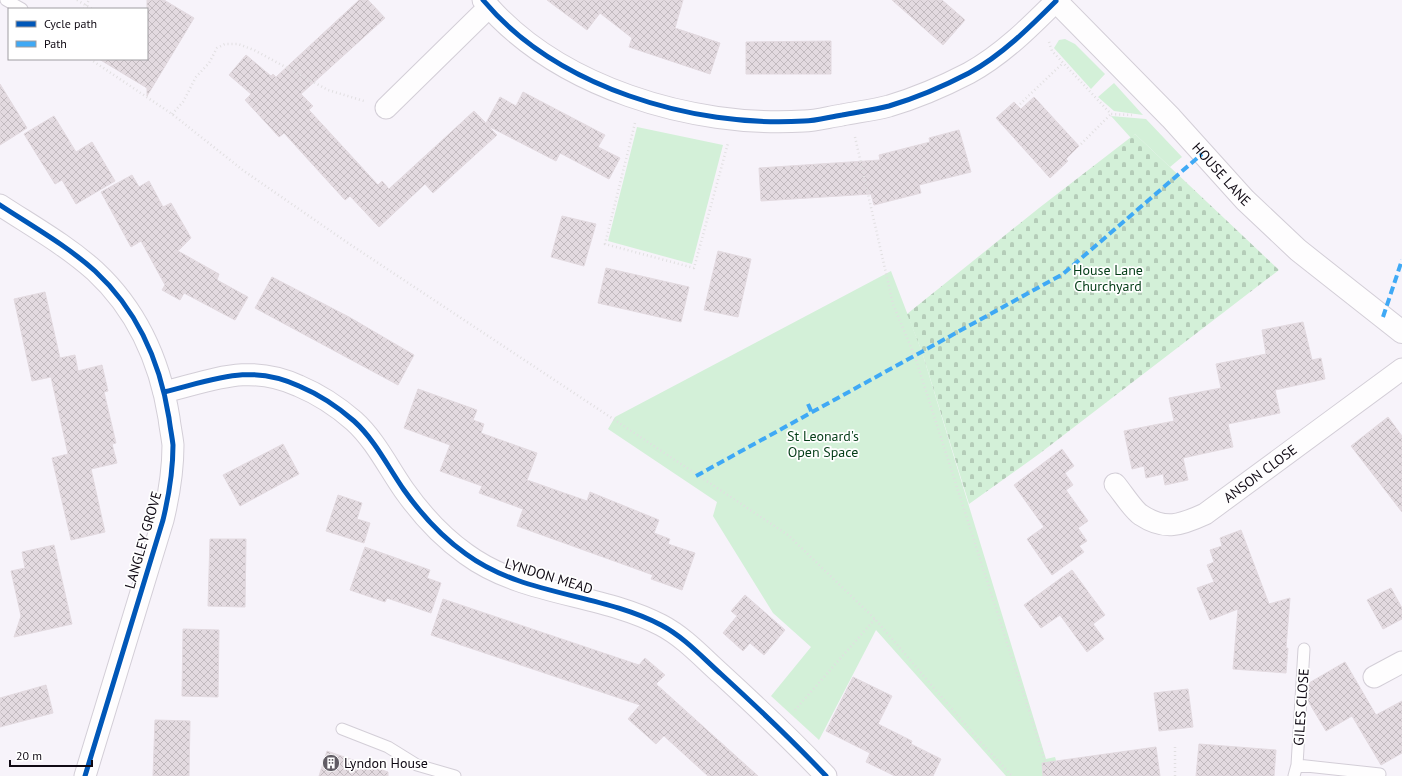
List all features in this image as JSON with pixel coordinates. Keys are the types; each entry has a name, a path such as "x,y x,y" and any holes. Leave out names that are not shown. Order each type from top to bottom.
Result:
{"street":[{"path":"386,108 486,4 516,33 546,56 580,76 641,100 684,112 765,122 805,121 888,106 923,94 970,72 1008,46 1056,1"},
{"name":"HOUSE LANE","path":"1056,1 1171,118 1244,200 1298,250 1402,332"},
{"name":"LANGLEY GROVE","path":"0,205 62,245 95,272 124,302 147,342 164,392 173,444 171,486 163,520 85,776"},
{"name":"ANSON CLOSE","path":"1115,484 1140,515 1167,526 1186,523 1205,514 1402,369"},
{"name":"LYNDON MEAD","path":"164,392 233,374 253,373 278,377 300,386 328,402 354,421 373,442 406,492 436,529 467,555 493,571 519,581 630,612 661,625 687,643 780,728 826,776"},
{"path":"1374,677 1402,662"}],"lane":[{"path":"6,0 20,8"},
{"name":"GILES CLOSE","path":"1294,776 1297,765 1304,649"},
{"path":"342,729 388,747 417,765 455,776"},
{"name":"GILES CLOSE","path":"1297,765 1380,774"}],"path":[{"path":"77,0 90,8"},
{"path":"86,6 89,0"},
{"path":"1048,38 1052,51 1111,114 1134,116"},
{"path":"172,114 183,102 196,77 206,67 217,48 225,44 238,44 254,50 328,90 386,108"},
{"path":"91,60 172,114 244,171 348,243 788,535 875,619 975,736 1012,776"},
{"path":"1020,104 1064,63"},
{"path":"641,100 605,244 694,268 734,119"},
{"path":"850,113 893,304 915,357 1050,776"},
{"path":"1081,144 1111,114"},
{"path":"780,728 875,619"},
{"path":"1175,744 1175,776"}],"green space":[{"path":"1065,39 1075,44 1105,74 1091,89 1054,48 1059,40"},
{"path":"1114,83 1143,115 1114,111 1098,97"},
{"path":"1111,116 1146,119 1182,157 1170,167 1135,134 1131,138"},
{"path":"637,127 723,145 692,264 608,241"},
{"name":"House Lane Churchyard","path":"1135,134 1279,270 1039,454 969,504 922,352 907,314 1039,208"},
{"name":"St Leonard's Open Space","path":"891,271 922,352 1046,759 1055,757 1061,776 1006,776 876,630 819,740 771,696 811,647 773,613 713,516 717,502 608,429 615,417"}],"building":[{"path":"147,0 164,0 194,18 147,96 147,88 101,60 148,60"},
{"path":"359,0 368,0 385,18 301,94 313,106 309,110 378,185 382,181 389,189 474,111 486,123 500,97 516,106 523,92 605,135 598,147 620,158 609,179 560,153 556,161 488,126 497,135 433,193 425,184 379,227 350,196 345,200 284,133 279,137 245,100 251,94 229,75 246,55 271,76 273,74 276,77"},
{"path":"547,0 683,0 675,28 720,43 710,74 629,47 632,38 600,13 587,30"},
{"path":"892,0 942,0 965,20 943,45"},
{"path":"831,41 831,74 746,74 746,42"},
{"path":"0,84 27,128 0,145"},
{"path":"1034,97 1079,146 1066,159 1068,161 1050,178 996,118 1014,102 1021,109"},
{"path":"54,116 76,152 92,142 115,181 76,204 62,180 55,184 24,134"},
{"path":"959,130 971,172 919,185 921,193 874,205 871,194 761,201 759,168 880,160 879,155 930,142 929,138"},
{"path":"132,175 139,187 149,181 163,207 171,203 191,238 178,251 219,274 217,280 248,297 235,320 184,293 180,300 162,290 165,285 141,241 131,247 101,192"},
{"path":"562,216 596,224 584,266 551,257"},
{"path":"718,251 751,259 738,317 704,310"},
{"path":"606,268 689,287 681,322 598,303"},
{"path":"272,277 349,317 414,355 398,385 255,308"},
{"path":"45,292 60,358 75,355 78,371 102,365 108,391 104,392 116,443 112,444 117,463 91,469 105,532 71,540 52,458 68,454 51,377 32,381 14,299"},
{"path":"1303,322 1312,360 1321,358 1325,379 1275,390 1280,413 1228,424 1233,447 1183,458 1188,480 1165,485 1163,474 1146,478 1144,466 1132,469 1124,431 1174,421 1169,398 1221,388 1216,364 1266,354 1262,330"},
{"path":"418,389 477,410 473,420 484,424 481,433 537,453 527,480 587,501 590,492 659,520 654,533 670,539 668,544 695,553 682,590 651,579 653,575 517,526 523,509 479,493 482,486 440,471 450,445 404,428"},
{"path":"1388,417 1402,436 1402,512 1351,446"},
{"path":"283,444 299,474 240,506 223,475"},
{"path":"1062,449 1074,466 1065,473 1073,485 1066,490 1088,521 1078,528 1087,541 1079,546 1084,552 1052,575 1027,539 1044,527 1014,485"},
{"path":"338,495 362,503 357,519 370,523 364,543 326,531"},
{"path":"1241,530 1269,604 1290,598 1286,648 1288,648 1286,673 1233,669 1238,609 1210,620 1197,588 1214,582 1207,565 1214,562 1210,550 1222,546 1220,538"},
{"path":"210,539 246,539 245,607 208,606"},
{"path":"54,545 72,624 14,637 21,616 11,571 25,568 22,552"},
{"path":"365,547 430,570 427,578 441,583 431,613 387,598 385,602 350,590"},
{"path":"1072,570 1105,615 1093,624 1104,639 1087,652 1060,615 1041,628 1024,605"},
{"path":"1391,588 1402,608 1402,619 1383,629 1367,600"},
{"path":"745,595 785,630 764,655 750,643 743,651 723,633 737,616 731,611"},
{"path":"443,599 639,665 645,658 665,675 656,684 758,776 708,776 664,736 656,744 628,719 640,705 431,635"},
{"path":"183,629 219,630 218,697 182,696"},
{"path":"1345,662 1376,715 1402,701 1402,753 1381,765 1352,716 1326,731 1308,701 1309,683"},
{"path":"853,677 892,696 878,724 912,741 911,744 941,759 933,776 895,776 866,762 870,753 826,731"},
{"path":"46,685 53,713 0,727 0,698"},
{"path":"1188,689 1193,727 1159,731 1154,693"},
{"path":"155,720 190,721 189,776 153,776"},
{"path":"1199,744 1276,750 1274,776 1196,776"},
{"path":"1156,747 1160,776 1043,776 1042,763"},
{"path":"327,751 388,772 388,776 319,776"}],"marked path":[{"path":"696,476 1063,274 1202,154"},
{"path":"1383,317 1402,260"},
{"path":"808,404 812,413"}],"cycle path":[{"path":"483,0 513,30 548,57 587,78 629,96 672,109 717,117 761,121 818,120 871,110 889,106 950,83 993,58 1026,30 1056,1"},
{"path":"0,205 49,236 84,262 110,286 123,303 134,320 153,357 165,397 172,438 173,455 171,474 163,520 85,776"},
{"path":"164,392 216,379 247,375 281,379 306,389 328,401 362,428 417,508 440,533 466,554 488,568 512,578 613,606 637,614 661,625 677,635 748,699 826,776"}],"place":[{"name":"Lyndon House","path":"331,763"}]}
